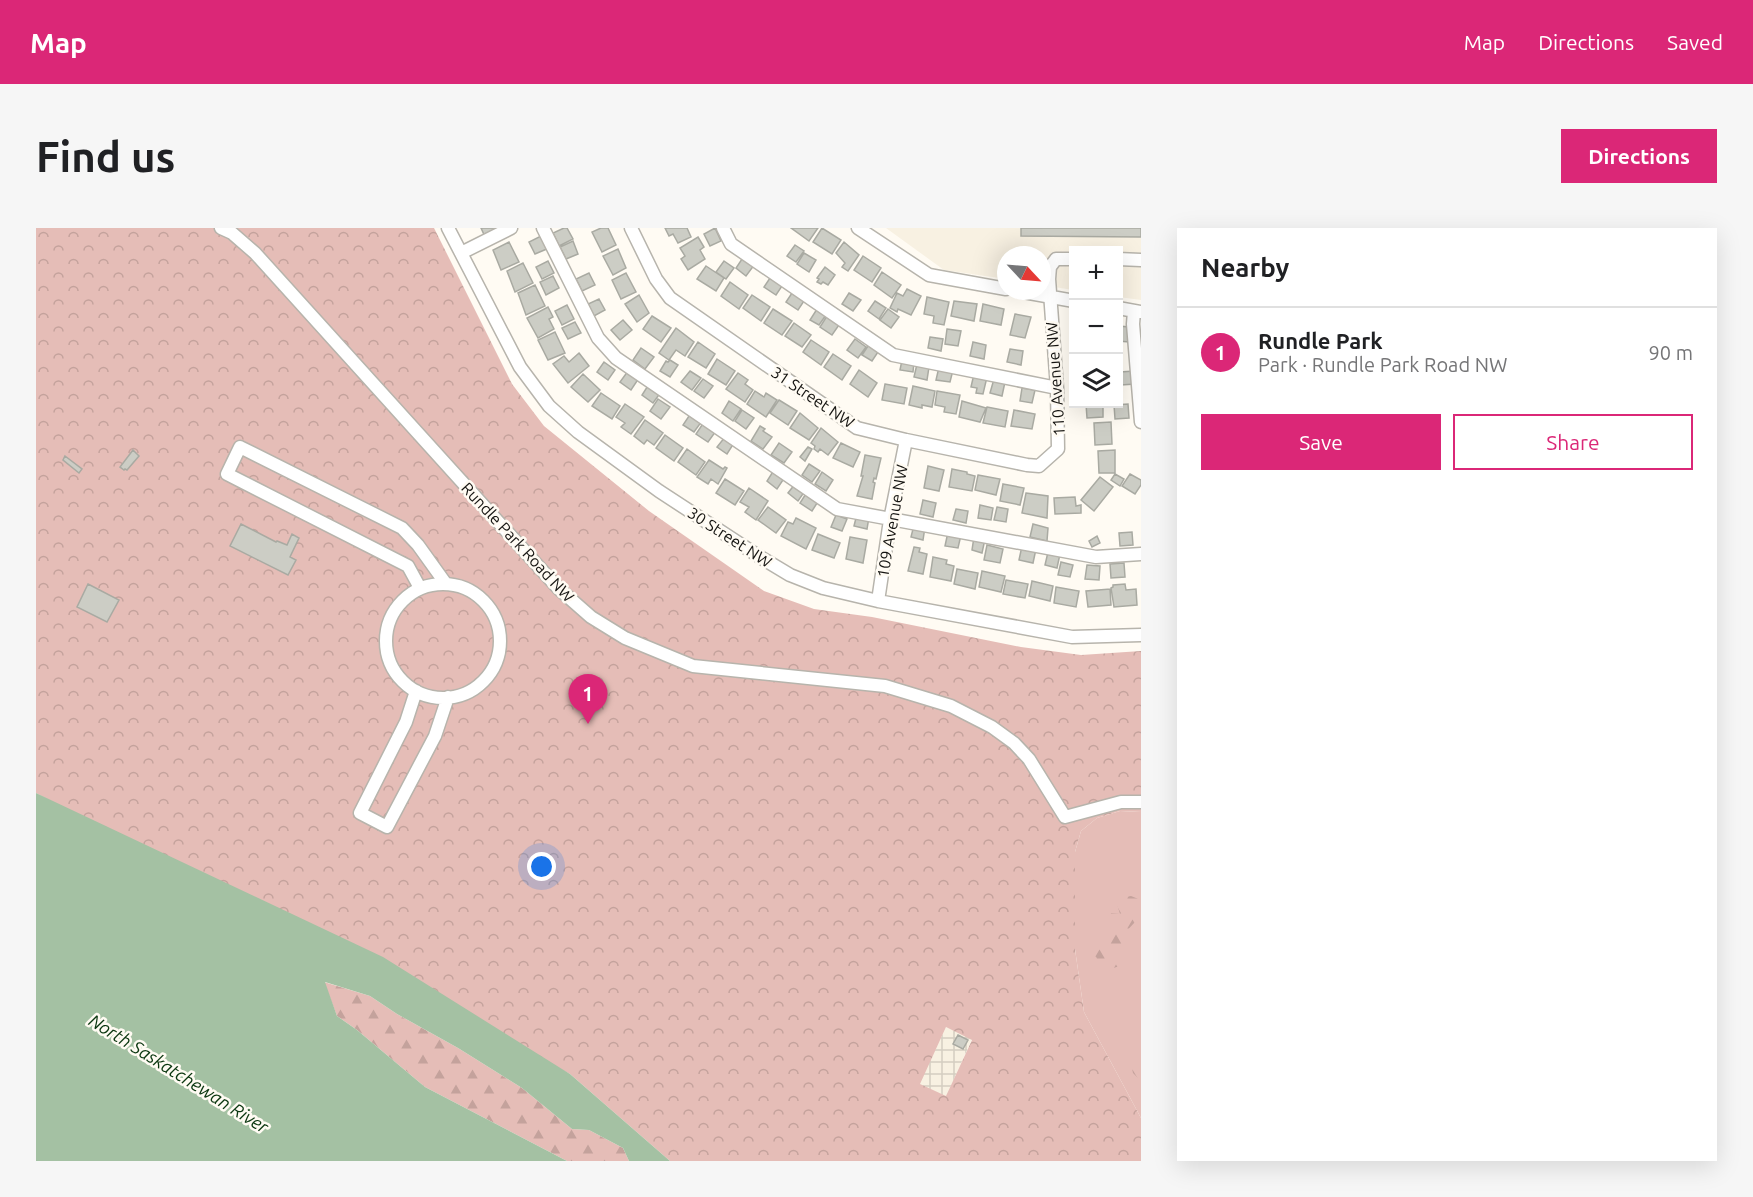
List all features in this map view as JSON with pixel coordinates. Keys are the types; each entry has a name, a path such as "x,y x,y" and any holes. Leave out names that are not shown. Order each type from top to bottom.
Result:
{"street":[{"name":"Rundle Park Road NW","path":"221,228 232,233 255,253 558,588 591,617 625,638 693,666 885,686 951,706 992,727 1014,743 1029,759 1065,817 1121,802 1141,802"},
{"name":"30 Street NW","path":"448,228 520,367 538,394 563,420 659,491 780,569 823,588 878,601 1072,637 1141,634"},
{"path":"460,253 511,228"},
{"path":"543,228 598,338 616,358 837,509 1096,557 1141,554"},
{"name":"31 Street NW","path":"631,228 656,279 670,298 857,428 906,441 1027,465 1039,466 1050,457"},
{"path":"723,228 731,244 893,355 1057,388"},
{"path":"858,228 929,275 997,287"},
{"name":"110 Avenue NW","path":"1051,266 1056,259 1069,259"},
{"path":"1123,260 1141,260"},
{"path":"1051,296 1069,300"},
{"name":"110 Avenue NW","path":"1049,300 1057,388 1058,449 1050,457"},
{"path":"1123,309 1138,312 1133,324 1141,422"},
{"name":"109 Avenue NW","path":"878,601 906,441"},
{"path":"420,588 408,566 227,474 240,447 402,528 446,584"},
{"path":"446,584 466,588 479,596 496,620 500,641 497,658 488,675 469,691 448,697 436,697 416,691 398,675 389,658 386,639 391,618 400,603 420,588 446,584"},
{"path":"416,691 406,722 360,813 387,827 435,736 448,697"}],"shaded area":[{"path":"886,228 1141,228 1141,300 1123,298 1123,246 1069,246 1069,289 1051,286 1051,246 997,246 997,278 944,270"},
{"path":"946,1027 972,1039 946,1097 919,1084"}],"green space":[{"path":"36,228 434,228 512,384 544,426 649,511 764,591 814,609 872,617 1021,647 1081,655 1141,651 1141,812 1120,811 1097,818 1081,831 1075,852 1075,949 1084,1012 1141,1118 1141,1161 670,1161 570,1074 36,793","holes":["946,1027 972,1040 946,1096 920,1084"]},
{"path":"1120,811 1141,812 1141,1118 1084,1012 1075,949 1075,852 1081,831 1097,818"},
{"path":"1131,896 1141,900 1141,916 1126,932 1128,953 1123,956 1122,965 1106,967 1096,962 1097,958 1094,955 1096,951 1092,951 1094,940 1100,939 1099,935 1105,932 1107,923 1104,917 1111,913 1120,914 1116,901 1119,898"},
{"path":"324,982 370,996 522,1088 572,1129 589,1130 623,1148 629,1161 567,1161 425,1087 337,1016"},
{"path":"1141,1048 1141,1085 1133,1073 1129,1055"}],"water":[{"name":"North Saskatchewan River","path":"36,793 383,957 570,1074 670,1161 629,1161 623,1148 589,1130 572,1129 522,1088 370,996 325,982 337,1016 425,1087 567,1161 36,1161"}],"building":[{"path":"481,228 506,228 486,239"},
{"path":"567,228 573,239 559,246 553,233"},
{"path":"608,228 616,245 602,252 592,232"},
{"path":"665,228 687,228 691,237 678,243 673,234 669,236"},
{"path":"715,228 721,241 710,246 704,234"},
{"path":"791,228 818,228 809,241"},
{"path":"822,228 841,240 832,254 813,242"},
{"path":"1021,228 1141,228 1141,237 1021,236"},
{"path":"543,235 549,248 535,254 529,242"},
{"path":"698,237 704,247 700,250 705,259 688,270 681,259 685,256 680,248"},
{"path":"573,241 578,254 566,259 560,247"},
{"path":"509,242 519,262 501,270 493,250"},
{"path":"844,242 859,255 848,271 842,267 845,263 836,253"},
{"path":"795,245 804,251 796,262 787,256"},
{"path":"618,249 626,268 613,275 603,256"},
{"path":"804,253 816,260 809,272 797,264"},
{"path":"744,256 755,264 746,276 736,268"},
{"path":"863,256 881,268 872,282 854,270"},
{"path":"548,261 554,273 542,279 536,267"},
{"path":"724,261 734,268 726,279 716,272"},
{"path":"523,263 533,283 515,292 507,271"},
{"path":"706,266 724,278 716,291 697,279"},
{"path":"825,267 835,275 828,285 817,282 819,279 817,278"},
{"path":"882,272 901,285 892,298 874,285"},
{"path":"589,273 595,285 582,291 576,279"},
{"path":"626,273 636,292 621,299 612,280"},
{"path":"772,275 784,283 776,295 764,287"},
{"path":"553,276 559,288 546,295 540,282"},
{"path":"730,282 748,295 739,309 721,296"},
{"path":"535,285 545,306 526,315 518,293"},
{"path":"907,289 921,296 911,315 890,308 897,293 903,296"},
{"path":"794,290 806,298 798,310 786,302"},
{"path":"849,293 861,300 853,311 842,304"},
{"path":"639,295 649,313 637,322 625,304"},
{"path":"752,295 770,307 761,321 743,308"},
{"path":"927,297 949,302 944,325 933,323 934,316 924,314"},
{"path":"599,299 605,310 594,316 588,304"},
{"path":"875,301 886,308 879,319 868,311"},
{"path":"954,301 977,304 974,321 951,316"},
{"path":"983,304 1004,309 1001,325 980,321"},
{"path":"567,305 574,319 562,325 555,311"},
{"path":"548,307 553,317 549,319 554,329 538,338 527,318"},
{"path":"773,309 792,321 782,335 764,323"},
{"path":"817,309 826,315 819,325 810,320"},
{"path":"888,309 899,317 891,328 880,320"},
{"path":"1015,314 1031,317 1025,338 1010,335"},
{"path":"652,316 671,328 661,342 643,329"},
{"path":"827,316 839,325 832,335 820,327"},
{"path":"623,320 632,330 620,340 611,330"},
{"path":"575,322 581,333 568,339 562,328"},
{"path":"794,323 811,335 802,347 785,336"},
{"path":"1123,326 1130,327 1129,342 1123,341"},
{"path":"676,328 694,342 685,356 676,350 669,360 659,353"},
{"path":"947,329 961,331 958,346 945,344"},
{"path":"555,332 565,353 548,360 538,340"},
{"path":"930,337 943,339 941,351 928,348"},
{"path":"855,339 866,347 858,358 847,350"},
{"path":"811,340 829,352 821,365 803,352"},
{"path":"698,342 715,354 706,368 688,357"},
{"path":"973,342 986,345 984,359 970,356"},
{"path":"870,343 880,349 872,361 862,355"},
{"path":"641,348 654,357 645,369 633,360"},
{"path":"1010,349 1023,351 1021,365 1007,362"},
{"path":"579,353 589,366 568,383 553,364 564,356 569,362"},
{"path":"833,354 851,366 842,380 824,367"},
{"path":"717,359 735,371 726,385 708,374"},
{"path":"670,360 678,365 670,377 660,371 666,361"},
{"path":"902,360 914,362 913,372 900,370"},
{"path":"604,362 615,370 608,380 597,372"},
{"path":"917,364 929,367 927,380 914,377"},
{"path":"939,367 953,370 950,382 936,380"},
{"path":"859,370 877,383 868,397 850,384"},
{"path":"628,371 639,378 631,390 620,382"},
{"path":"690,371 701,378 692,390 681,382"},
{"path":"1134,371 1135,384 1123,385 1123,372"},
{"path":"738,373 748,380 745,384 753,390 745,402 726,389"},
{"path":"583,374 600,390 588,402 571,387"},
{"path":"974,374 987,377 983,394 976,393 977,388 971,387"},
{"path":"703,379 713,386 704,398 694,391"},
{"path":"994,379 1005,382 1002,396 990,393"},
{"path":"649,384 661,392 653,403 642,395"},
{"path":"885,384 907,388 904,404 882,400"},
{"path":"913,386 935,391 932,407 922,405 922,408 909,405"},
{"path":"1022,388 1035,390 1032,403 1020,401"},
{"path":"755,391 764,397 766,393 777,400 766,417 747,404"},
{"path":"937,391 960,395 956,414 944,412 945,407 935,405"},
{"path":"601,393 620,406 612,419 592,406"},
{"path":"658,399 670,407 661,419 650,411"},
{"path":"779,400 797,411 788,425 770,413"},
{"path":"729,401 741,409 733,421 722,413"},
{"path":"962,401 986,408 980,422 959,417"},
{"path":"625,404 644,417 631,434 621,427 625,423 616,417"},
{"path":"1123,404 1128,404 1129,418 1115,419 1114,408 1123,408"},
{"path":"987,407 1008,411 1005,427 983,423"},
{"path":"1086,408 1103,408 1103,417 1087,418"},
{"path":"742,410 754,418 746,429 735,421"},
{"path":"1014,410 1035,414 1032,429 1011,426"},
{"path":"691,413 702,421 694,432 683,425"},
{"path":"800,413 818,428 809,440 790,428"},
{"path":"645,420 663,433 654,445 647,440 644,444 634,436"},
{"path":"704,422 716,431 708,442 696,434"},
{"path":"1111,422 1112,444 1095,445 1094,423"},
{"path":"760,426 772,437 763,449 751,441"},
{"path":"821,428 838,442 828,455 820,449 818,452 811,443"},
{"path":"665,435 683,448 674,461 656,448"},
{"path":"725,437 734,443 727,454 717,447"},
{"path":"779,443 792,452 784,463 771,455"},
{"path":"841,443 860,452 853,467 833,458"},
{"path":"808,447 812,449 805,461 800,457"},
{"path":"687,449 705,462 696,475 678,462"},
{"path":"133,450 139,456 127,470 124,470 120,467"},
{"path":"1115,450 1115,473 1099,473 1098,451"},
{"path":"865,455 881,458 876,479 874,478 873,482 875,483 872,499 857,496 863,476 861,476"},
{"path":"65,456 82,469 79,473 63,460"},
{"path":"709,460 723,469 727,468 718,484 711,479 708,484 697,477"},
{"path":"809,464 820,471 812,482 802,475"},
{"path":"928,466 944,470 939,491 924,488"},
{"path":"952,469 975,476 972,491 949,487"},
{"path":"774,470 785,477 777,489 767,481"},
{"path":"822,472 833,480 826,491 815,484"},
{"path":"1115,474 1124,479 1120,486 1111,480"},
{"path":"1130,474 1141,480 1141,485 1135,494 1122,486"},
{"path":"978,475 1000,479 996,495 975,490"},
{"path":"1100,477 1113,487 1094,511 1081,500"},
{"path":"725,479 744,491 735,505 716,493"},
{"path":"795,484 805,491 798,501 788,493"},
{"path":"1003,484 1024,488 1020,505 1000,501"},
{"path":"749,488 768,501 756,520 745,512 749,507 740,502"},
{"path":"807,492 819,500 812,511 800,503"},
{"path":"1026,493 1048,496 1047,518 1022,513"},
{"path":"1075,497 1076,506 1081,505 1081,513 1055,514 1054,498"},
{"path":"923,500 936,503 933,517 920,514"},
{"path":"980,505 993,508 991,520 978,518"},
{"path":"768,507 786,520 776,533 758,520"},
{"path":"997,507 1008,509 1006,522 994,520"},
{"path":"956,509 968,511 966,523 953,520"},
{"path":"857,514 869,517 867,529 854,526"},
{"path":"836,515 847,519 842,531 831,527"},
{"path":"796,518 816,528 806,549 781,536 788,522 793,524"},
{"path":"241,524 276,542 287,545 292,534 299,538 290,557 296,560 288,575 230,546"},
{"path":"1033,524 1048,528 1047,541 1030,537"},
{"path":"914,525 925,527 923,540 911,537"},
{"path":"948,532 961,535 958,548 945,546"},
{"path":"1132,532 1133,545 1120,546 1119,533"},
{"path":"818,534 840,543 834,558 812,550"},
{"path":"1097,536 1100,543 1092,547 1089,541"},
{"path":"850,537 867,540 863,563 846,559"},
{"path":"974,537 985,539 982,553 972,550"},
{"path":"987,545 1003,549 1000,563 984,560"},
{"path":"1022,546 1036,549 1033,563 1019,560"},
{"path":"914,547 920,548 919,552 927,554 923,574 908,571"},
{"path":"1048,552 1060,554 1057,568 1045,565"},
{"path":"933,557 947,560 946,564 954,566 951,581 930,577"},
{"path":"1061,562 1073,565 1070,577 1058,575"},
{"path":"1124,563 1125,577 1111,578 1110,564"},
{"path":"1087,565 1100,566 1099,580 1085,579"},
{"path":"957,569 978,573 975,589 954,584"},
{"path":"982,571 1005,576 1001,592 979,587"},
{"path":"1006,580 1028,584 1025,598 1003,594"},
{"path":"1032,581 1053,586 1050,601 1029,596"},
{"path":"88,584 119,600 107,622 77,607"},
{"path":"1125,584 1126,590 1136,589 1137,605 1114,607 1111,588 1113,585"},
{"path":"1056,587 1079,591 1076,607 1054,603"},
{"path":"1110,589 1111,605 1088,607 1086,591"},
{"path":"958,1035 968,1040 963,1049 953,1044"}],"place":[{"name":"Rundle Park","path":"588,724"}]}
